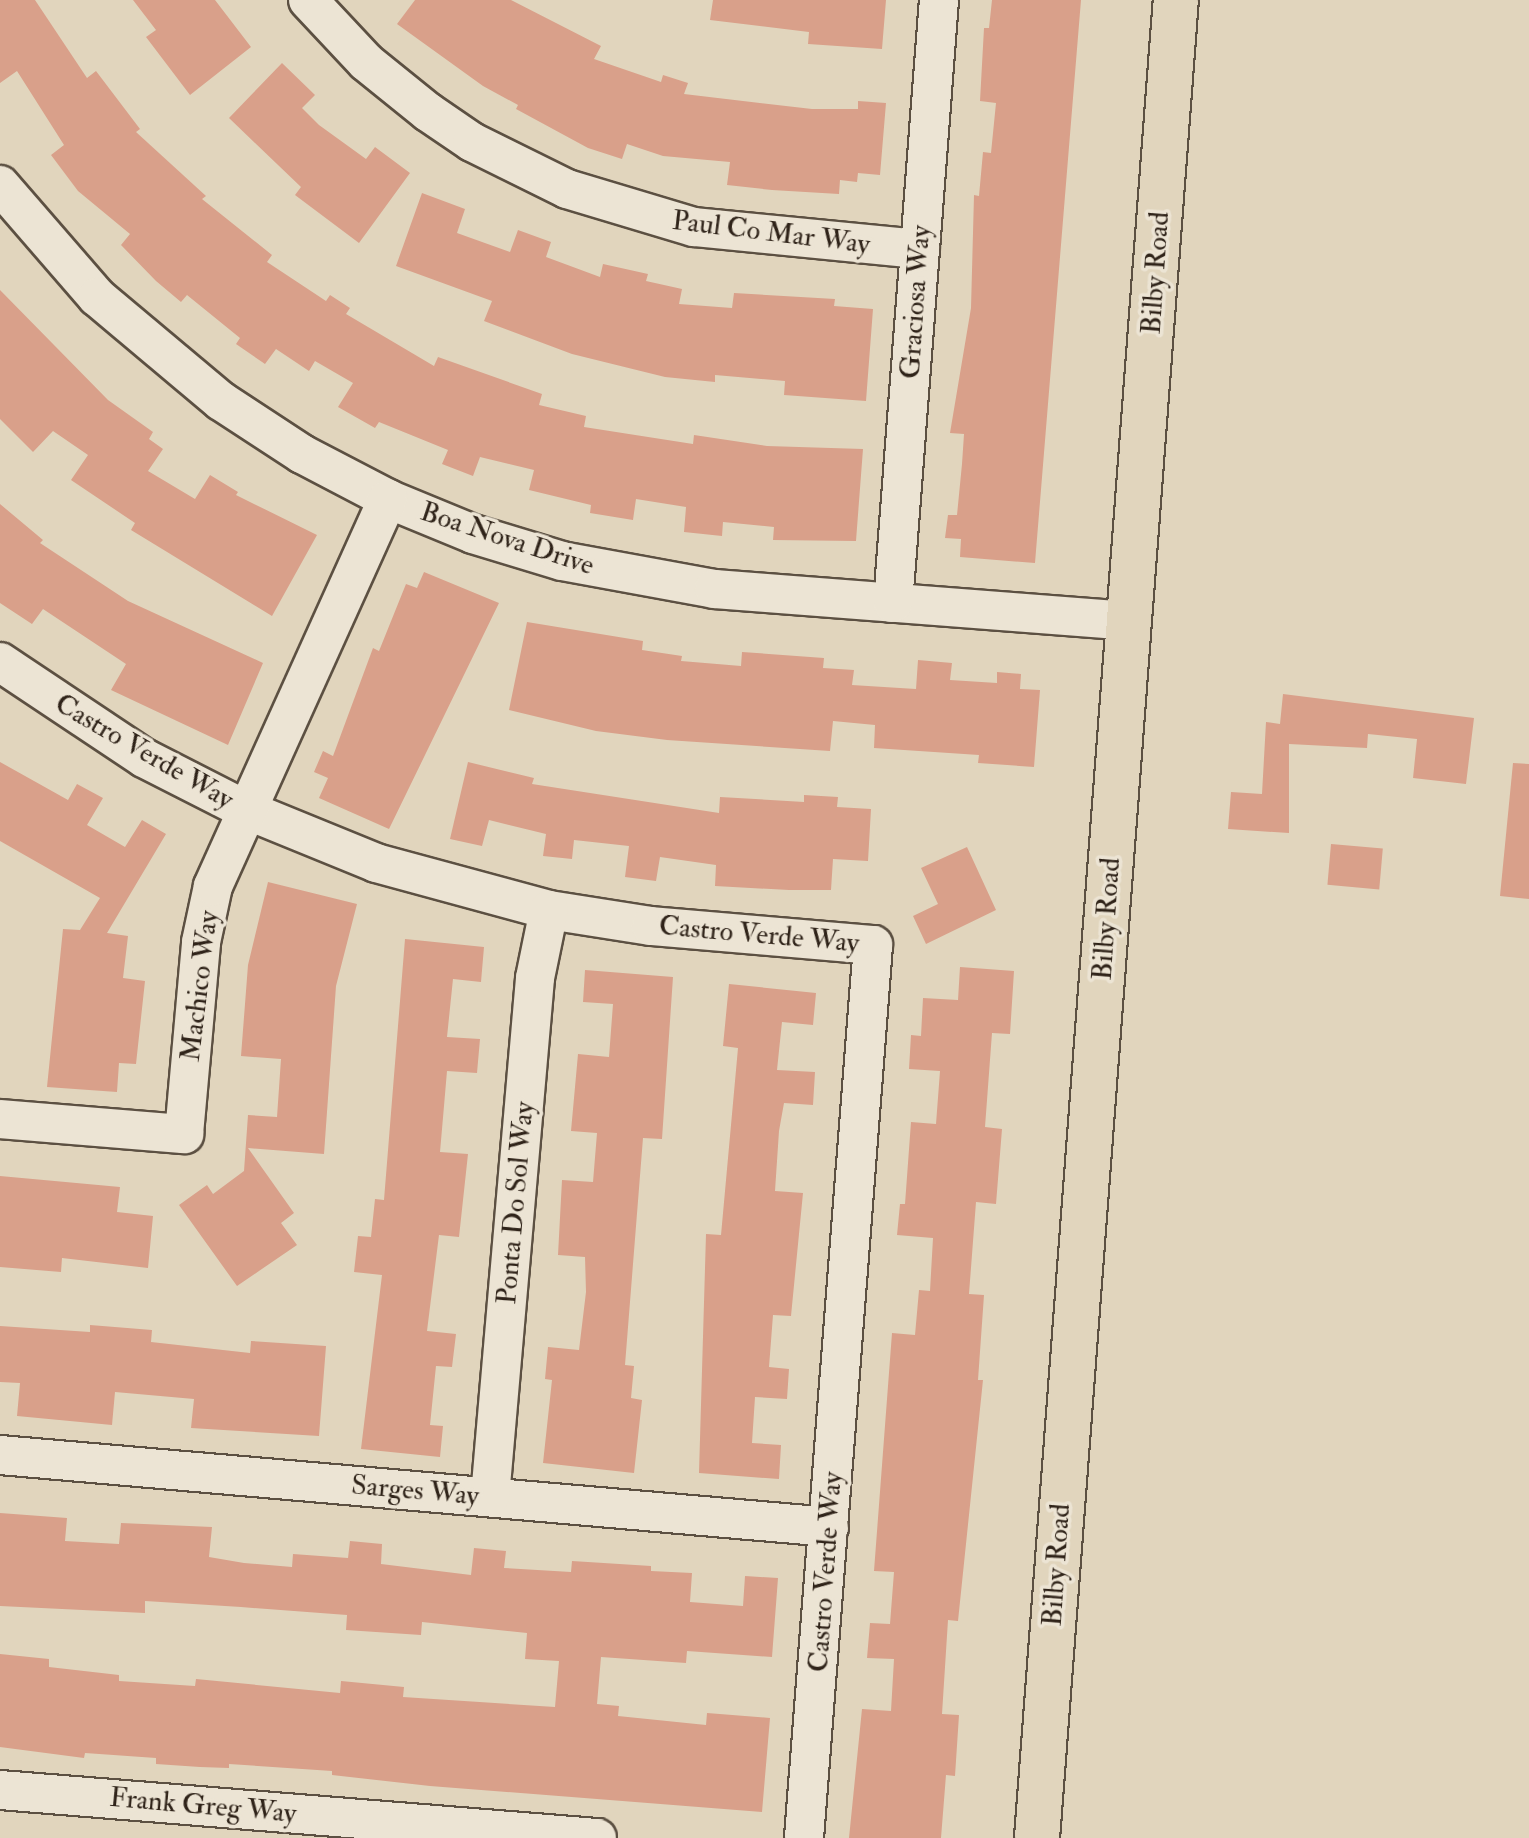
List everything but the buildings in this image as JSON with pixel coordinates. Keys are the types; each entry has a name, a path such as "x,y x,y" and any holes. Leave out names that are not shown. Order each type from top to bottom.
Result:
{"main road":[{"name":"Bilby Road","path":"1037,1838 1176,0"}],"street":[{"name":"Paul Co Mar Way","path":"308,0 366,62 428,112 472,142 567,189 694,227 920,249"},
{"name":"Graciosa Way","path":"893,603 939,0"},
{"name":"Boa Nova Drive","path":"0,185 53,250 145,341 221,401 302,454 388,499 473,534 623,575 714,589 1129,621"},
{"name":"Machico Way","path":"0,1119 184,1134 201,942 213,886 244,809 388,499"},
{"name":"Castro Verde Way","path":"0,662 144,758 244,809 376,863 549,910 651,926 873,945 804,1838"},
{"name":"Ponta Do Sol Way","path":"490,1497 535,978 549,910"},
{"name":"Sarges Way","path":"0,1455 829,1527"},
{"name":"Frank Greg Way","path":"0,1790 235,1823 597,1838"}]}
